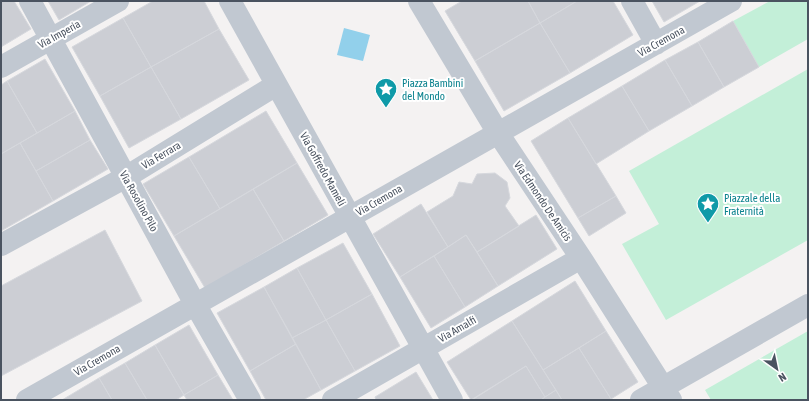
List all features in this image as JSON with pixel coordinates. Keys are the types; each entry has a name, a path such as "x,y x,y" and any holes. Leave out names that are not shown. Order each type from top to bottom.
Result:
{"street":[{"name":"Via Rosolino Pilo","path":"30,1 195,304 250,400"},
{"name":"Via Imperia","path":"1,67 118,1"},
{"name":"Via Goffredo Mameli","path":"230,1 452,400"},
{"path":"632,1 656,44"},
{"name":"Via Cremona","path":"27,400 731,1"},
{"name":"Via Edmondo De Amicis","path":"423,2 498,133 581,258 667,394"},
{"name":"Via Ferrara","path":"1,245 126,177 276,84"},
{"name":"Via Amalfi","path":"333,400 581,258"},
{"path":"641,400 667,394 808,305"}],"green space":[{"path":"770,1 808,1 808,39 759,67 733,21"},
{"path":"808,69 808,240 666,320 622,244 659,224 629,171"},
{"path":"808,331 808,400 711,400 705,390"}],"water":[{"path":"344,28 370,35 363,61 337,55"}],"building":[{"path":"1,1 14,1 31,29 1,47"},
{"path":"48,1 91,1 59,20"},
{"path":"153,1 204,1 219,29 151,67 123,18"},
{"path":"462,1 528,1 540,23 475,61 445,11"},
{"path":"528,1 577,1 540,23"},
{"path":"577,1 613,1 633,35 570,73 540,23"},
{"path":"652,1 700,1 664,22"},
{"path":"123,18 151,67 100,96 72,47"},
{"path":"733,21 759,67 724,87 698,42"},
{"path":"540,23 570,73 504,111 475,61"},
{"path":"219,29 249,80 181,119 151,67"},
{"path":"698,42 724,87 692,106 665,60"},
{"path":"45,59 75,111 37,133 7,81"},
{"path":"665,60 692,106 649,131 622,86"},
{"path":"151,67 181,119 129,148 100,96"},
{"path":"7,81 37,133 1,154 1,85"},
{"path":"622,86 649,131 596,164 568,118"},
{"path":"75,111 90,140 36,171 20,143"},
{"path":"266,111 297,163 220,209 189,157"},
{"path":"568,118 616,196 578,218 531,141"},
{"path":"90,140 108,169 53,201 36,171"},
{"path":"20,143 53,201 1,231 1,154"},
{"path":"189,157 220,209 174,236 143,184"},
{"path":"297,163 328,215 284,241 253,189"},
{"path":"495,173 507,182 510,198 505,206 519,226 477,252 466,235 448,247 427,212 453,196 459,182 472,184 477,174"},
{"path":"253,189 284,241 205,288 174,236"},
{"path":"616,196 626,213 589,236 578,218"},
{"path":"421,204 448,247 400,277 373,234"},
{"path":"536,215 557,249 498,286 477,252"},
{"path":"105,230 142,301 1,376 1,286"},
{"path":"466,235 498,286 465,307 434,256"},
{"path":"343,243 372,294 326,320 297,268"},
{"path":"434,256 465,307 431,328 400,277"},
{"path":"297,268 326,320 292,338 264,287"},
{"path":"575,281 606,331 543,370 512,321"},
{"path":"264,287 296,344 250,371 217,313"},
{"path":"372,294 400,346 355,371 326,320"},
{"path":"326,320 355,371 321,390 292,338"},
{"path":"512,321 556,390 545,397 526,366 471,400 447,362"},
{"path":"189,325 218,375 184,395 155,345"},
{"path":"606,331 638,382 611,399 579,348"},
{"path":"296,344 321,390 303,400 266,400 250,371"},
{"path":"155,345 184,395 176,400 147,400 125,363"},
{"path":"579,348 611,399 610,400 562,400 543,370"},
{"path":"125,363 147,400 112,400 99,378"},
{"path":"526,366 545,397 541,400 472,400"},
{"path":"416,372 433,400 376,400 375,397"},
{"path":"218,375 233,400 187,400 184,395"},
{"path":"99,378 112,400 62,400"},
{"path":"556,390 562,400 541,400 545,397"}],"place":[{"name":"Piazza Bambini del Mondo","path":"386,108"},
{"name":"Piazzale della Fraternità","path":"708,224"}]}
